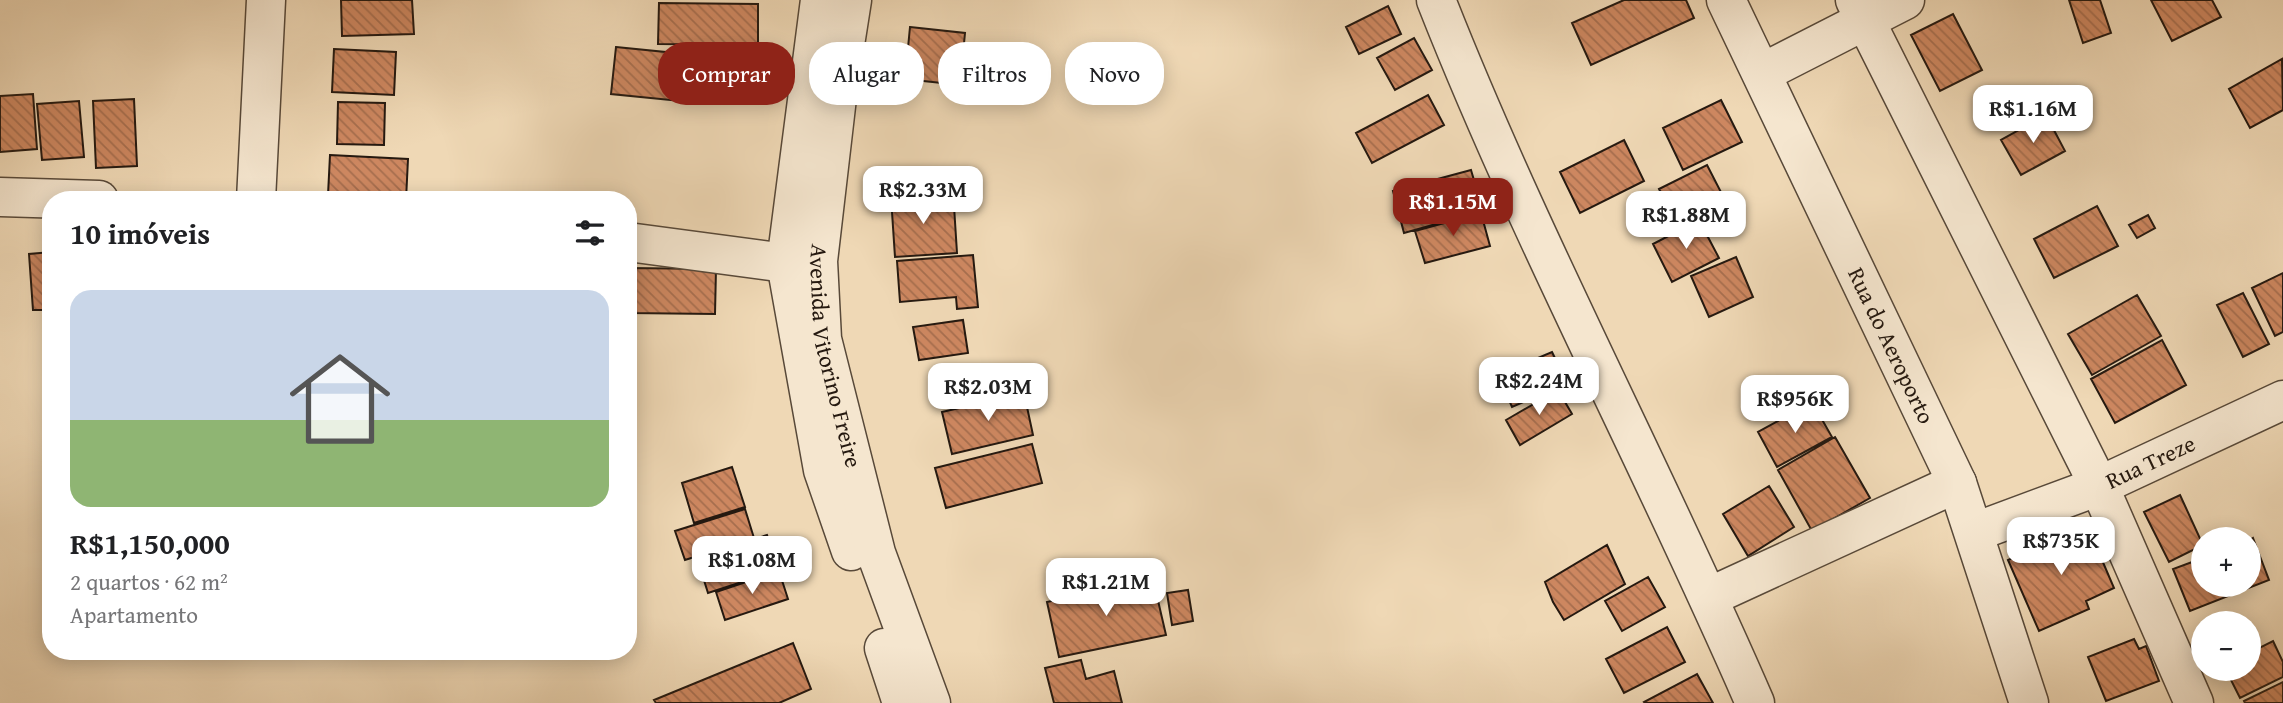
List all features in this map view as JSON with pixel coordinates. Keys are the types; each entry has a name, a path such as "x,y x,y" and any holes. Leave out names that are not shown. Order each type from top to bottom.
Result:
{"street":[{"path":"256,191 266,0"},
{"name":"Avenida Vitorino Freire","path":"820,0 786,263 823,470 902,703"},
{"name":"Avenida Vitorino Freire","path":"852,0 838,89 818,261 821,339 876,554 931,703"},
{"path":"1436,0 1518,190 1709,597 1755,703"},
{"name":"Rua do Aeroporto","path":"1726,0 1957,483 2029,703"},
{"path":"1762,73 1860,10 1905,0"},
{"path":"1860,10 2099,486 2194,703"},
{"path":"0,197 42,198"},
{"path":"637,243 786,263"},
{"name":"Rua Treze","path":"1975,532 2099,486 2283,400"},
{"path":"1709,597 1957,483"}],"building":[{"path":"341,0 412,0 414,34 342,36"},
{"path":"1624,0 1686,0 1694,18 1591,65 1572,23"},
{"path":"2069,0 2100,0 2111,33 2083,43"},
{"path":"2151,0 2212,0 2221,17 2172,41"},
{"path":"659,3 758,4 758,42 658,42"},
{"path":"1388,6 1401,34 1359,54 1346,27"},
{"path":"1953,14 1982,70 1940,91 1911,35"},
{"path":"910,27 965,33 964,42 938,42 938,83 924,81 924,42 909,42"},
{"path":"1414,38 1432,70 1395,90 1377,58"},
{"path":"616,47 658,51 658,99 611,94"},
{"path":"334,49 396,52 394,95 332,92"},
{"path":"2282,59 2283,110 2250,128 2229,89"},
{"path":"33,94 37,149 0,152 0,96"},
{"path":"1428,95 1444,125 1372,163 1356,133"},
{"path":"134,99 137,166 96,168 93,101"},
{"path":"1721,100 1742,142 1683,170 1663,128"},
{"path":"79,101 84,157 42,160 37,104"},
{"path":"338,102 385,103 384,145 337,144"},
{"path":"2046,115 2065,151 2021,175 2001,140"},
{"path":"1624,140 1644,181 1580,213 1560,172"},
{"path":"330,155 408,159 406,191 328,191"},
{"path":"1707,165 1725,200 1677,224 1659,189"},
{"path":"1471,170 1483,211 1404,233 1393,191"},
{"path":"941,194 942,207 954,206 957,253 895,257 891,197"},
{"path":"2097,206 2118,246 2054,278 2034,239"},
{"path":"1481,213 1490,246 1425,263 1415,231"},
{"path":"2148,215 2155,228 2137,238 2129,225"},
{"path":"1699,220 1719,258 1672,282 1653,244"},
{"path":"42,253 42,310 33,310 29,254"},
{"path":"973,255 978,307 957,309 956,297 900,302 897,261"},
{"path":"1736,257 1753,297 1709,317 1691,276"},
{"path":"637,268 716,269 715,314 637,313"},
{"path":"2283,273 2283,332 2275,336 2252,288"},
{"path":"2243,293 2269,344 2243,357 2217,305"},
{"path":"2137,295 2161,336 2092,375 2068,334"},
{"path":"963,320 968,353 919,360 913,327"},
{"path":"2162,340 2186,385 2115,423 2091,379"},
{"path":"1552,352 1567,383 1512,407 1498,375"},
{"path":"1558,390 1572,414 1520,445 1506,420"},
{"path":"1024,393 1033,435 952,454 942,412"},
{"path":"1812,402 1832,437 1777,467 1758,432"},
{"path":"1835,437 1870,498 1812,531 1778,470"},
{"path":"1032,444 1042,483 946,508 935,468"},
{"path":"732,467 745,507 694,523 682,483"},
{"path":"1769,486 1794,527 1748,556 1723,514"},
{"path":"2180,495 2195,527 2191,527 2191,551 2169,562 2144,512"},
{"path":"745,509 754,538 685,560 675,531"},
{"path":"2087,525 2114,588 2086,601 2089,609 2039,631 2008,560"},
{"path":"767,535 779,570 708,593 697,558"},
{"path":"1607,545 1625,584 1564,620 1545,582"},
{"path":"2261,559 2269,580 2261,583"},
{"path":"2191,562 2191,597 2226,597 2190,611 2173,569"},
{"path":"779,571 788,599 725,620 716,592"},
{"path":"1648,577 1665,607 1622,631 1605,601"},
{"path":"1153,579 1166,635 1059,657 1047,602"},
{"path":"1188,590 1193,621 1172,625 1167,593"},
{"path":"1667,627 1685,662 1624,693 1606,659"},
{"path":"2134,639 2139,649 2146,646 2159,681 2106,701 2088,657"},
{"path":"2273,641 2283,662 2283,677 2240,698 2232,681 2261,681 2261,647"},
{"path":"793,643 811,689 779,703 656,703 654,700"},
{"path":"1081,660 1086,679 1114,671 1122,703 1054,703 1045,668"},
{"path":"1697,674 1713,703 1644,702"},
{"path":"2283,682 2283,703 2245,703 2244,701"}]}
